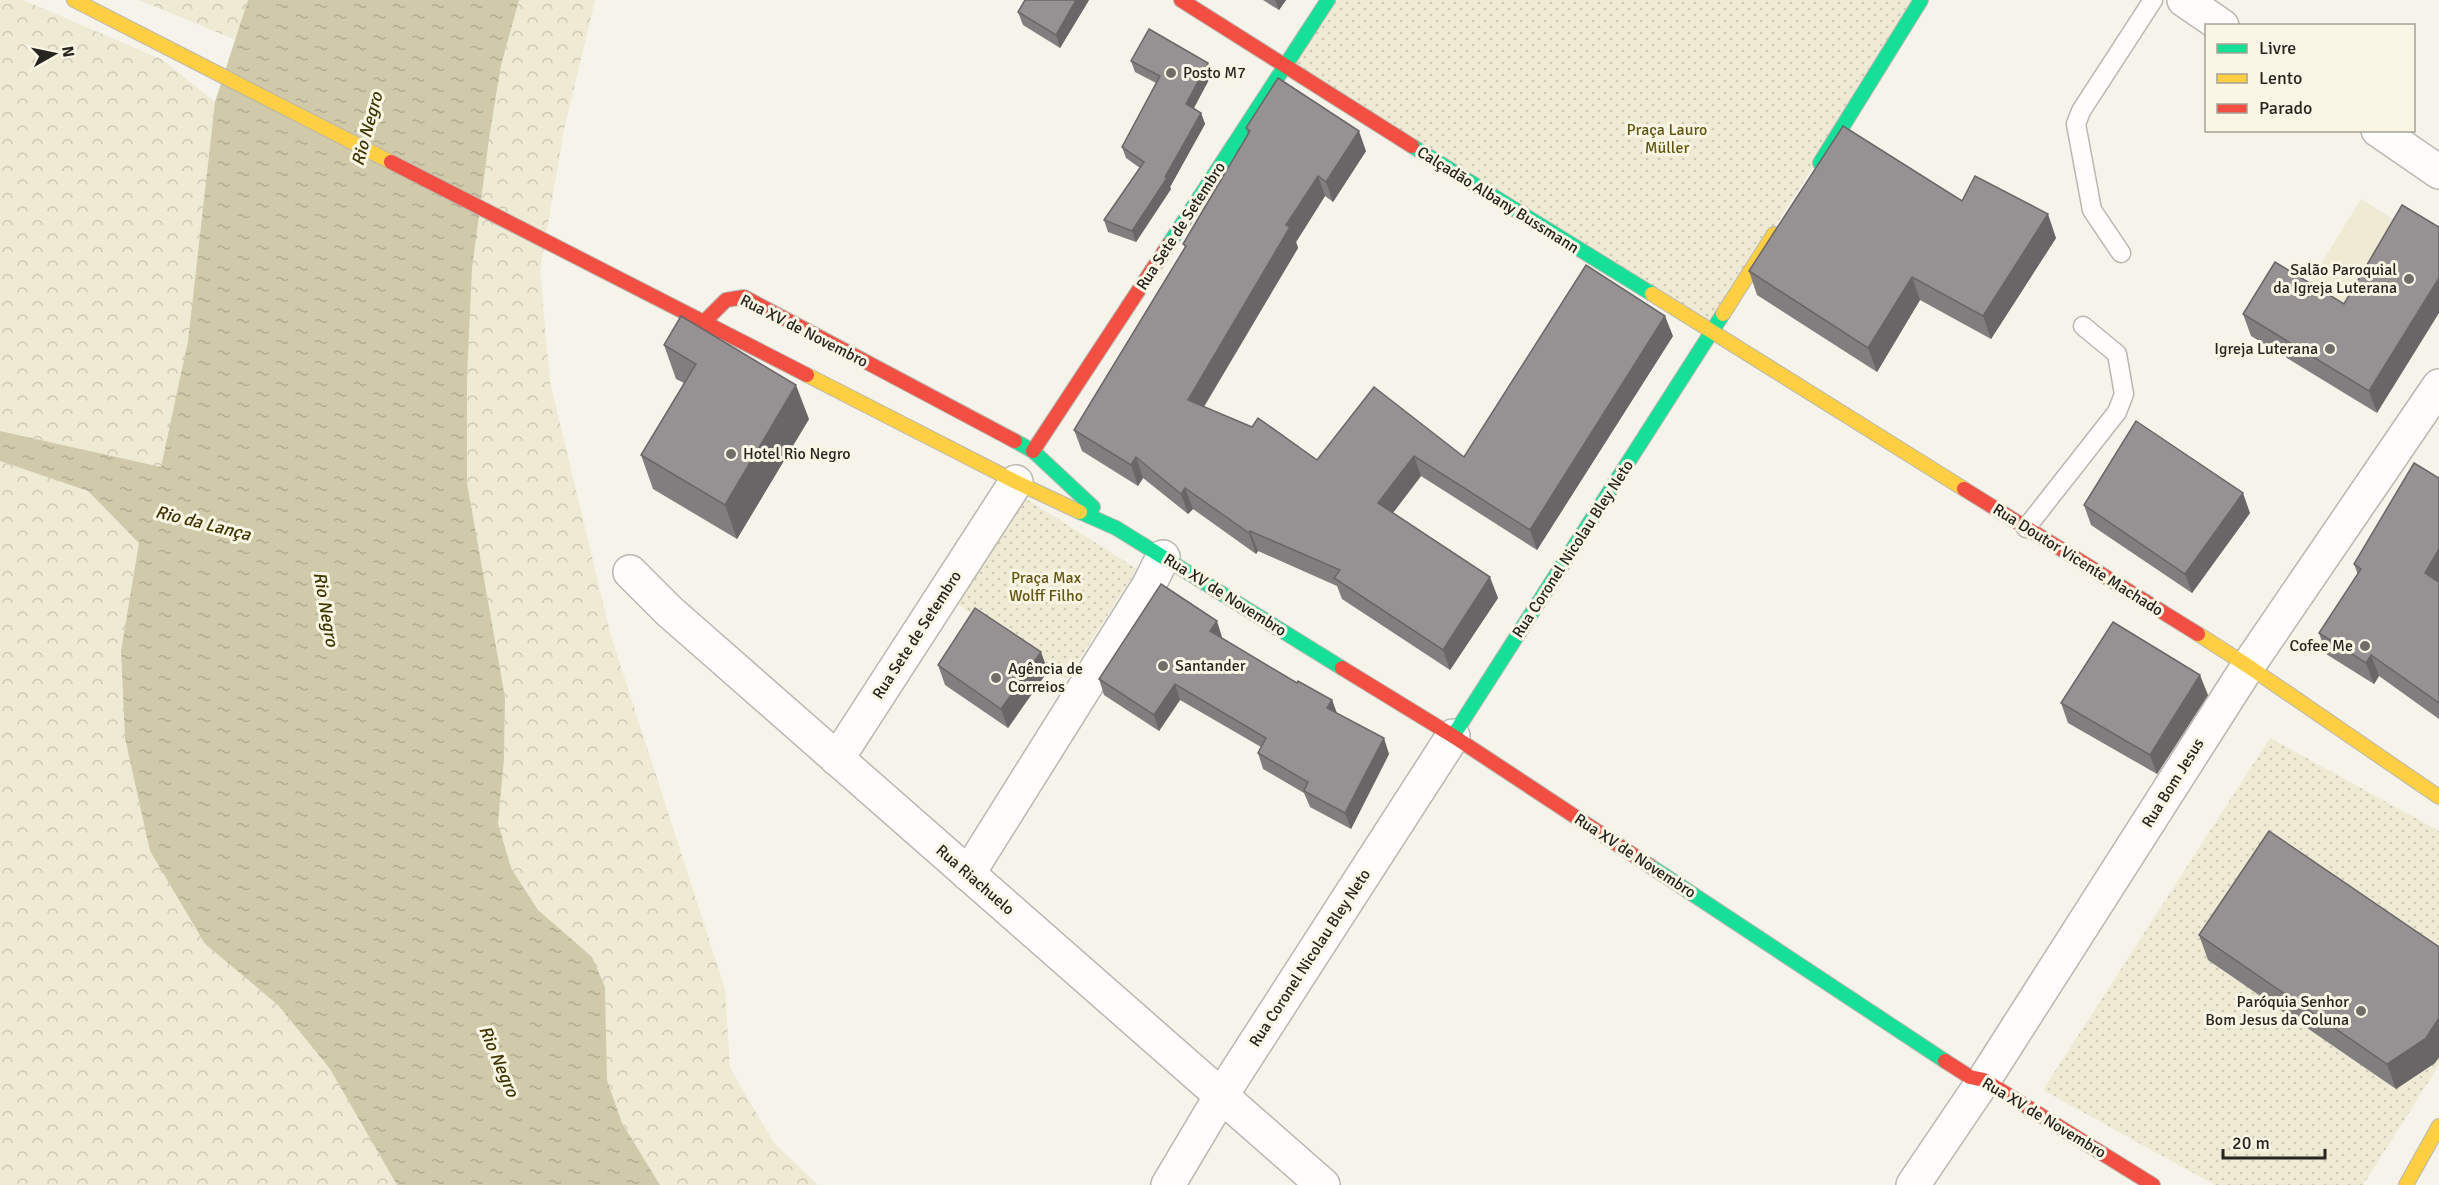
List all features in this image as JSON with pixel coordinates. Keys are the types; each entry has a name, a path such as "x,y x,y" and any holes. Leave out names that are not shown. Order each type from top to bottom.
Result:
{"main road":[{"name":"Rua XV de Novembro","path":"74,0 1016,482 1116,528 1454,736 1971,1077 1984,1080 2153,1185"},
{"path":"1181,0 1285,68"},
{"name":"Rua Sete de Setembro","path":"1033,451 1328,0"},
{"path":"1813,174 1920,0"},
{"name":"Calçadão Albany Bussmann","path":"1285,68 1712,332"},
{"name":"Rua Coronel Nicolau Bley Neto","path":"1454,736 1782,223"},
{"name":"Rua XV de Novembro","path":"704,322 724,299 744,297 1033,451 1116,528"},
{"name":"Rua Doutor Vicente Machado","path":"1712,332 2247,666 2439,797"},
{"path":"2406,1185 2439,1126"}],"street":[{"path":"2184,0 2219,24"},
{"path":"2381,132 2439,172"},
{"name":"Rua Bom Jesus","path":"1913,1185 1984,1080 2247,666 2439,386"},
{"name":"Rua Sete de Setembro","path":"837,759 1016,482"},
{"path":"968,874 1149,585 1163,557"},
{"name":"Rua Riachuelo","path":"630,572 669,611 1323,1185"},
{"name":"Rua Coronel Nicolau Bley Neto","path":"1168,1185 1221,1096 1454,736"}],"lane":[{"path":"2121,253 2092,210 2076,124 2080,111 2153,0"},
{"path":"2026,528 2117,412 2124,394 2117,354 2083,326"}],"green space":[{"path":"0,0 23,0 163,60 215,102 188,341 161,467 0,431"},
{"path":"139,0 248,0 236,40"},
{"path":"519,0 595,0 564,130 540,270 550,382 611,636 725,989 730,1068 774,1143 818,1185 660,1185 622,1123 607,1080 605,987 592,957 538,910 511,868 498,823 504,759 505,697 467,483 467,378 472,269 490,132 501,65"},
{"name":"Praça Lauro Müller","path":"1331,0 1920,0 1711,326 1287,67"},
{"path":"2361,199 2404,226 2348,317 2305,290"},
{"path":"0,461 88,491 140,543 121,651 125,738 205,944 278,1005 330,1069 397,1185 0,1185"},
{"name":"Praça Max Wolff Filho","path":"1025,498 1137,569 1067,679 953,601"},
{"path":"2270,738 2439,831 2439,1065 2363,1185 2215,1185 2043,1090"}],"water":[{"path":"248,0 519,0 501,65 490,132 472,269 467,378 467,483 505,697 504,759 498,823 511,868 538,910 592,957 605,987 607,1080 622,1123 660,1185 397,1185 330,1069 278,1005 205,944 150,851 125,738 121,651 139,543 88,491 0,461 0,431 161,467 188,341 215,102"}],"building":[{"path":"1025,0 1076,0 1056,35 1018,12"},
{"path":"1149,29 1208,63 1186,104 1201,113 1165,177 1167,178 1132,231 1104,220 1144,162 1122,147 1160,76 1131,61"},
{"path":"1278,78 1359,131 1326,182 1318,176 1286,225 1290,227 1188,400 1252,427 1258,418 1317,460 1374,387 1464,457 1586,265 1665,316 1530,530 1414,456 1378,503 1490,577 1443,650 1334,578 1340,570 1250,531 1249,533 1185,488 1181,494 1136,457 1131,465 1074,430 1186,246 1183,244 1250,131 1246,128"},
{"path":"1843,126 1962,201 1975,176 2048,214 1983,316 1912,277 1868,348 1749,271"},
{"path":"2402,205 2439,227 2439,278 2369,391 2243,314 2275,262 2344,304"},
{"name":"Hotel Rio Negro","path":"681,316 796,385 725,505 641,455 696,364 664,345"},
{"path":"2136,421 2243,493 2185,574 2084,505"},
{"path":"2414,463 2439,478 2439,549 2425,573 2439,582 2439,703 2371,655 2366,663 2319,633 2361,569 2354,564"},
{"path":"1161,584 1217,621 1210,631 1297,683 1298,681 1332,700 1327,708 1384,738 1345,813 1304,791 1308,782 1258,753 1266,738 1175,684 1154,715 1099,679"},
{"name":"Agência de Correios","path":"975,608 1041,652 1001,709 938,665"},
{"path":"2113,622 2200,675 2150,755 2061,703"},
{"name":"Paróquia Senhor Bom Jesus da Coluna","path":"2269,831 2439,947 2439,1018 2426,1038 2387,1064 2199,935"}],"traffic: fast":[{"path":"1169,244 1328,0"},
{"path":"1820,163 1921,0"},
{"path":"1412,146 1652,294"},
{"path":"1453,736 1723,314"},
{"path":"1015,441 1033,451 1093,507"},
{"path":"1080,512 1116,528 1342,668"},
{"path":"1650,866 1945,1061"}],"traffic: slow":[{"path":"74,0 391,162"},
{"path":"1723,314 1774,234"},
{"path":"1652,294 1964,489"},
{"path":"807,375 1016,482 1080,512"},
{"path":"2198,634 2439,797"},
{"path":"2406,1185 2439,1126"}],"traffic: jam":[{"path":"1181,0 1412,146"},
{"path":"391,162 807,375"},
{"path":"1033,451 1169,244"},
{"path":"704,322 726,300 744,297 1015,441"},
{"path":"1964,489 2198,634"},
{"path":"1342,668 1453,736 1650,866"},
{"path":"1945,1061 1970,1077 1984,1080 2153,1185"}],"place":[{"name":"Posto M7","path":"1171,73"},
{"name":"Salão Paroquial da Igreja Luterana","path":"2409,279"},
{"name":"Igreja Luterana","path":"2330,349"},
{"name":"Hotel Rio Negro","path":"731,454"},
{"name":"Cofee Me","path":"2365,646"},
{"name":"Santander","path":"1163,666"},
{"name":"Agência de Correios","path":"996,678"},
{"name":"Paróquia Senhor Bom Jesus da Coluna","path":"2361,1011"}],"water label":[{"name":"Rio Negro","path":"367,129"},
{"name":"Rio da Lança","path":"203,523"},
{"name":"Rio Negro","path":"326,609"},
{"name":"Rio Negro","path":"499,1061"}]}
